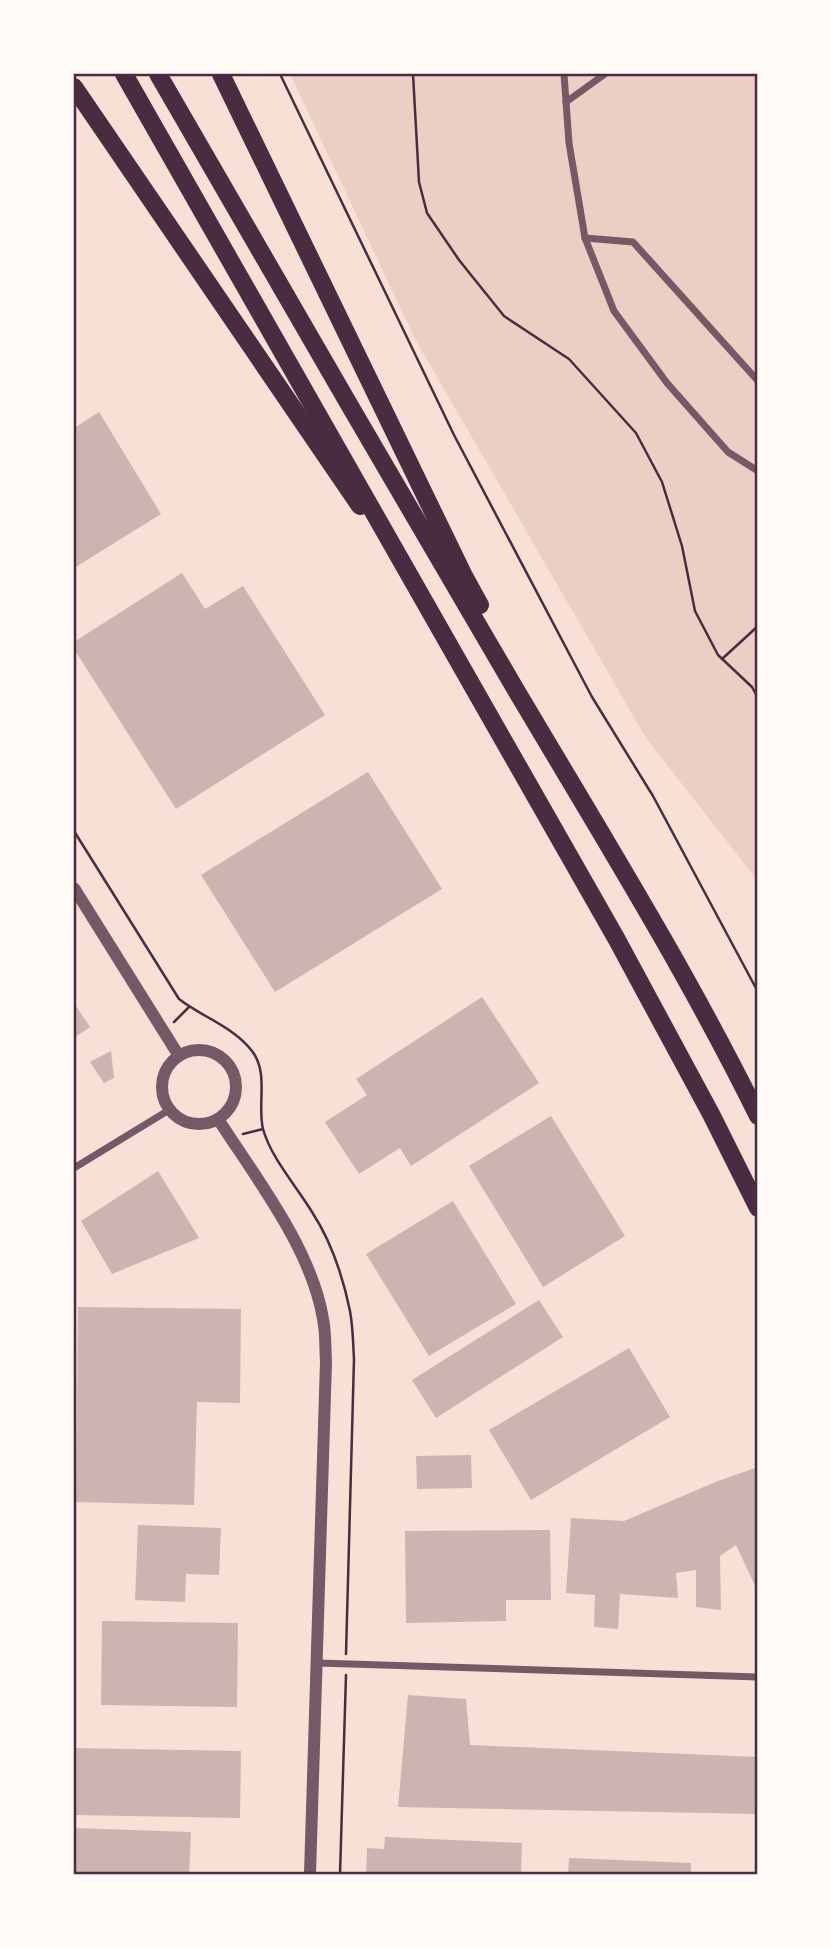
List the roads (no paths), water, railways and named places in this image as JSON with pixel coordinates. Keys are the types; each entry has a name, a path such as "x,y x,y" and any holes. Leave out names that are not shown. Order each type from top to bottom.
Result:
{"highway":[{"path":"124,74 617,938 758,1208"},
{"path":"158,74 626,877 758,1116"},
{"path":"221,74 463,574 690,980 748,1097"},
{"path":"74,87 431,611"}],"street":[{"path":"564,74 569,143 585,238 614,311 659,373 728,453 758,471"},
{"path":"566,102 605,74"},
{"path":"585,238 633,242 758,381"},
{"path":"74,888 179,1056"},
{"path":"199,1049 224,1058 231,1067 236,1089 234,1101 228,1111 219,1119 198,1125 186,1122 169,1110 161,1088 168,1066 186,1052 199,1049"},
{"path":"74,1168 169,1110"},
{"path":"219,1119 293,1236 311,1274 323,1319 327,1362 310,1874"},
{"path":"318,1663 758,1677"}]}
